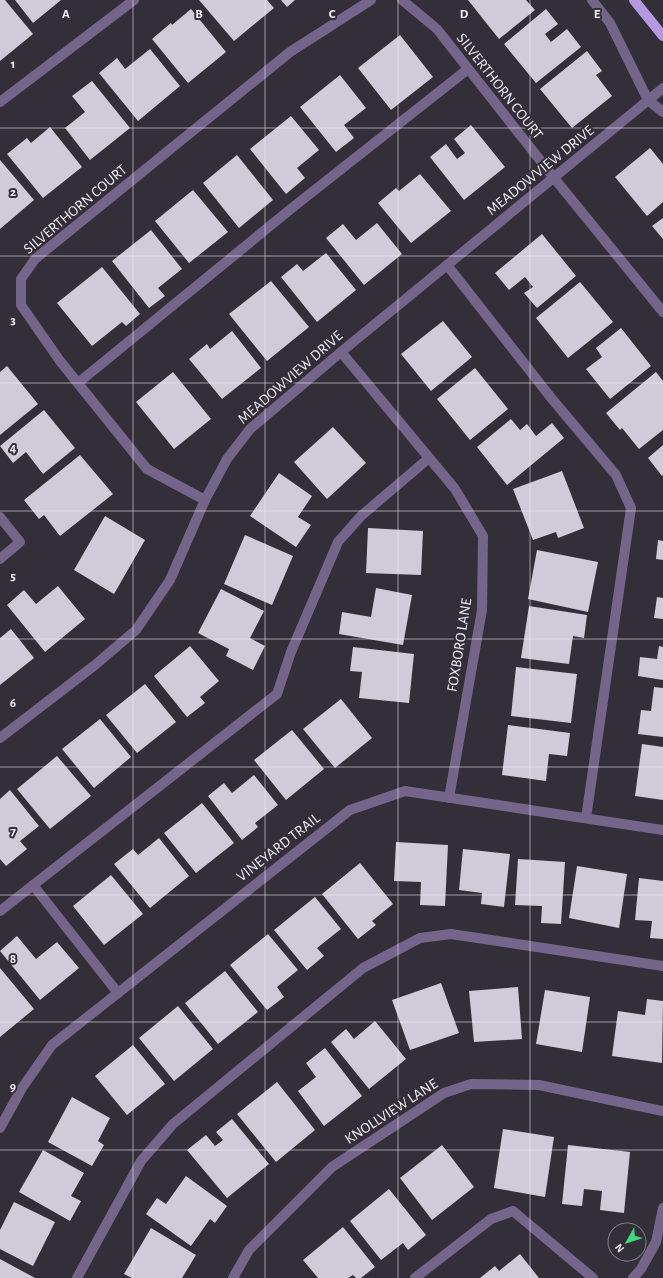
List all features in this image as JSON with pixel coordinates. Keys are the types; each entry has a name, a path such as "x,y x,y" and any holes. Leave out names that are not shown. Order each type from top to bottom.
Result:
{"main road":[{"path":"634,0 663,36"}],"street":[{"path":"0,102 134,0"},
{"name":"SILVERTHORN COURT","path":"205,500 148,469 60,361 22,304 21,280 35,259 290,52 371,0"},
{"name":"SILVERTHORN COURT","path":"402,0 436,29 663,312"},
{"path":"592,0 610,23 648,100 663,112"},
{"path":"78,383 292,208 468,70"},
{"name":"MEADOWVIEW DRIVE","path":"0,738 95,665 136,630 170,580 205,500 227,459 250,429 341,352 663,88"},
{"path":"447,265 552,399 616,475 631,508 586,818"},
{"name":"FOXBORO LANE","path":"341,352 455,489 483,536 482,610 449,798"},
{"path":"0,911 277,694 291,652 338,542 361,516 429,458"},
{"path":"0,517 20,542 0,559"},
{"name":"VINEYARD TRAIL","path":"0,1128 22,1088 52,1045 350,810 405,791 663,830"},
{"path":"33,885 118,993"},
{"path":"77,1278 141,1161 173,1124 363,968 420,938 451,934 663,966"},
{"name":"KNOLLVIEW LANE","path":"233,1278 249,1250 332,1167 444,1093 472,1084 539,1085 663,1111"},
{"path":"633,1278 641,1270 656,1242 663,1208"},
{"path":"415,1278 491,1219 513,1211 593,1278"}],"building":[{"path":"0,0 5,0 33,34 0,61"},
{"path":"15,0 61,0 33,23"},
{"path":"199,0 267,0 274,8 234,41"},
{"path":"281,0 295,0 287,7"},
{"path":"468,0 526,0 535,10 499,39"},
{"path":"191,9 226,52 188,83 152,39"},
{"path":"546,9 558,24 545,34 551,42 567,29 581,47 536,83 504,44"},
{"path":"400,35 433,77 391,110 358,68"},
{"path":"150,49 180,86 138,121 99,73 117,58 125,69"},
{"path":"587,51 602,71 596,75 612,96 572,128 540,89"},
{"path":"340,75 366,108 344,125 354,138 336,152 300,107"},
{"path":"92,81 130,128 90,160 65,128 85,112 72,96"},
{"path":"291,116 319,150 297,168 305,178 286,194 250,149"},
{"path":"471,125 505,167 464,200 430,157 446,144 457,159 465,153 454,139"},
{"path":"50,127 82,167 43,198 7,154 27,138 31,143"},
{"path":"650,148 663,164 663,202 647,216 615,177"},
{"path":"237,155 273,200 239,228 203,183"},
{"path":"0,160 34,200 0,229"},
{"path":"420,174 451,211 411,243 378,203 396,188 399,191"},
{"path":"193,190 228,232 189,263 155,221"},
{"path":"663,218 663,239 652,226"},
{"path":"377,223 402,254 364,285 326,238 343,224 356,240"},
{"path":"151,230 182,269 158,288 165,296 149,308 112,261"},
{"path":"542,234 576,276 537,308 524,293 533,287 525,277 509,290 495,273"},
{"path":"326,253 356,290 317,322 281,277 297,264 303,271"},
{"path":"102,267 140,314 126,326 122,322 92,346 57,303"},
{"path":"271,281 309,327 267,361 229,314"},
{"path":"580,282 613,322 568,358 536,318"},
{"path":"443,321 472,357 431,391 401,354"},
{"path":"621,328 651,366 610,399 586,369 602,357 596,348"},
{"path":"232,331 261,368 222,399 189,359 207,344 210,349"},
{"path":"7,366 38,404 0,435 0,372"},
{"path":"475,368 508,409 470,440 437,399"},
{"path":"173,372 211,419 174,449 136,402"},
{"path":"656,372 663,381 663,430 639,449 622,428 620,430 606,413"},
{"path":"44,410 75,448 43,474 26,452 13,463 0,446"},
{"path":"511,419 520,430 527,424 536,436 552,423 564,438 507,485 477,447"},
{"path":"333,427 366,463 327,499 294,462"},
{"path":"663,445 663,475 662,476 648,458"},
{"path":"80,455 113,494 60,536 44,515 39,519 24,500"},
{"path":"562,471 584,528 558,538 556,532 533,540 513,489"},
{"path":"279,473 312,496 298,517 311,525 296,547 250,516"},
{"path":"105,516 145,540 114,594 74,570"},
{"path":"368,528 423,531 421,575 366,573"},
{"path":"245,535 293,556 272,605 224,584"},
{"path":"658,540 663,541 663,560 656,559"},
{"path":"537,550 598,562 588,612 528,599"},
{"path":"58,586 85,619 45,652 7,605 24,590 36,604"},
{"path":"376,588 412,595 403,645 339,634 342,612 371,617"},
{"path":"221,589 264,611 250,638 265,646 253,670 226,656 229,649 198,633"},
{"path":"657,597 663,598 663,619 654,618"},
{"path":"529,606 587,615 584,638 573,636 569,664 521,658"},
{"path":"11,629 34,658 0,685 0,638"},
{"path":"190,646 219,681 200,697 205,703 187,717 154,676"},
{"path":"659,646 663,647 663,680 638,676 640,657 657,659"},
{"path":"353,647 414,654 409,703 359,698 362,672 350,671"},
{"path":"516,667 577,674 571,723 511,716"},
{"path":"145,684 176,722 137,753 106,715"},
{"path":"654,687 663,688 663,737 638,734 641,710 651,711"},
{"path":"341,699 372,738 335,768 303,729"},
{"path":"100,719 131,757 94,788 62,749"},
{"path":"508,725 570,733 567,756 549,754 546,781 502,775"},
{"path":"292,730 324,769 286,800 254,760"},
{"path":"642,744 663,747 663,800 635,796"},
{"path":"57,756 91,796 50,829 17,789"},
{"path":"254,775 278,805 255,823 258,827 242,840 208,796 224,783 232,793"},
{"path":"10,790 39,826 20,841 27,849 6,866 0,859 0,799"},
{"path":"202,803 234,843 196,873 164,833"},
{"path":"159,838 189,876 150,908 114,864 133,849 138,855"},
{"path":"396,842 448,845 445,906 420,905 421,882 394,881"},
{"path":"463,849 510,854 504,907 481,904 482,893 459,890"},
{"path":"518,859 565,862 561,924 541,923 542,906 515,905"},
{"path":"360,863 393,904 372,921 376,925 358,939 322,894"},
{"path":"577,866 627,874 619,928 569,918"},
{"path":"111,875 143,914 104,945 73,906"},
{"path":"639,878 663,881 663,939 650,938 652,921 635,920"},
{"path":"315,897 341,929 317,948 324,956 307,970 274,930"},
{"path":"268,934 298,970 277,987 284,997 267,1010 230,965"},
{"path":"17,936 36,959 57,942 79,968 40,1000 0,951"},
{"path":"0,968 34,1009 0,1037"},
{"path":"225,971 258,1012 218,1044 185,1003"},
{"path":"441,983 459,1033 410,1050 392,1000"},
{"path":"518,987 522,1039 474,1042 469,991"},
{"path":"545,990 590,997 582,1052 536,1044"},
{"path":"647,999 663,1001 662,1063 612,1056 618,1011 645,1015"},
{"path":"178,1006 213,1049 174,1081 139,1038"},
{"path":"375,1021 406,1059 369,1089 331,1042 346,1029 354,1039"},
{"path":"133,1045 165,1084 127,1115 95,1076"},
{"path":"325,1048 362,1096 324,1126 298,1091 316,1077 306,1063"},
{"path":"277,1082 315,1130 276,1162 237,1114"},
{"path":"72,1097 110,1118 98,1141 104,1145 92,1166 48,1142"},
{"path":"232,1119 269,1164 227,1198 187,1150 206,1135 215,1146 223,1140 216,1132"},
{"path":"503,1129 554,1137 545,1197 494,1188"},
{"path":"442,1145 474,1187 432,1220 400,1178"},
{"path":"568,1145 630,1152 624,1213 600,1210 602,1191 584,1189 582,1206 562,1204"},
{"path":"43,1150 84,1173 71,1196 81,1201 70,1221 19,1192"},
{"path":"186,1176 227,1206 215,1223 210,1219 191,1246 146,1214 157,1198 166,1204"},
{"path":"389,1189 426,1235 408,1250 403,1243 381,1260 350,1221"},
{"path":"14,1202 55,1222 33,1266 0,1249 0,1230"},
{"path":"343,1227 375,1267 361,1278 356,1278 353,1275 348,1278 318,1278 303,1260"},
{"path":"151,1228 196,1255 182,1278 132,1278 124,1274"},
{"path":"520,1254 539,1278 480,1278 495,1266 499,1271"},
{"path":"0,1259 35,1278 0,1278"}]}
